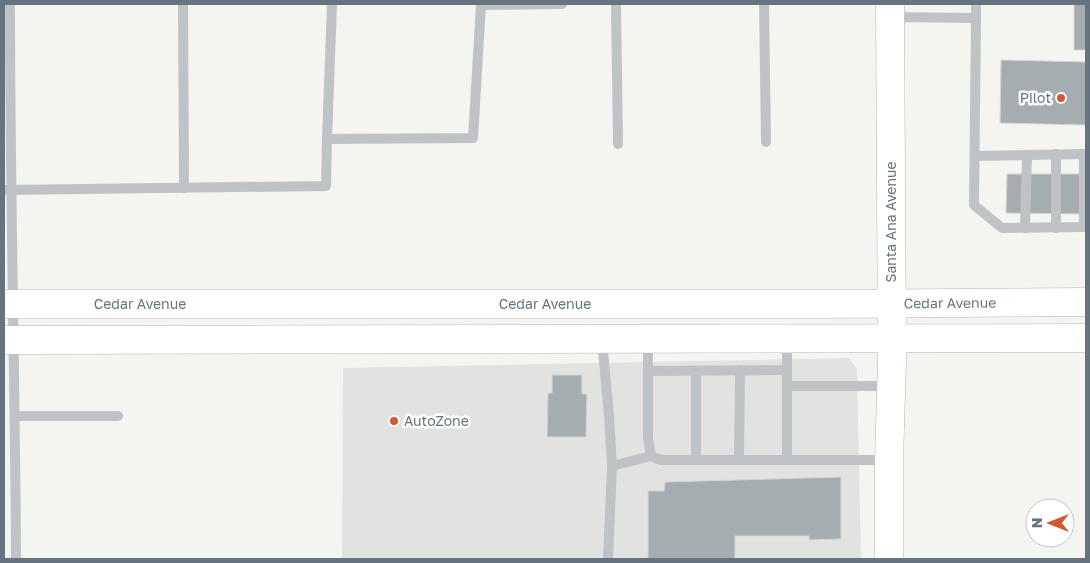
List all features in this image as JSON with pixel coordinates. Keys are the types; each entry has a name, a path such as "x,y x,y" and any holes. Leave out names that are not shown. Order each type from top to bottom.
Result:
{"main road":[{"name":"Santa Ana Avenue","path":"890,10 890,559"},
{"name":"Cedar Avenue","path":"8,304 1086,302"},
{"path":"9,340 1086,338"}],"lane":[{"path":"10,4 7,190 8,304 15,416 16,559"},
{"path":"184,4 184,188"},
{"path":"7,190 326,186 332,4"},
{"path":"327,139 473,138 481,4 562,4"},
{"path":"616,4 618,144"},
{"path":"764,4 766,142"},
{"path":"975,156 1085,154 1085,227 1002,228 974,205 976,4"},
{"path":"890,10 976,18"},
{"path":"1056,154 1056,228"},
{"path":"1025,228 1027,155"},
{"path":"787,338 787,459"},
{"path":"602,339 612,466 608,559"},
{"path":"648,339 648,438 650,456"},
{"path":"739,459 740,370"},
{"path":"648,371 787,370"},
{"path":"696,371 696,459"},
{"path":"787,386 891,386"},
{"path":"15,416 118,416"},
{"path":"612,466 650,456 661,460 889,460"}],"shaded area":[{"path":"849,358 857,369 861,559 342,559 343,368"}],"building":[{"path":"1074,4 1086,4 1086,50 1074,50"},
{"path":"1001,60 1086,62 1086,125 1000,123"},
{"path":"1007,174 1086,174 1086,214 1006,213"},
{"path":"552,375 582,375 582,394 587,394 586,437 547,437 548,393 552,393"},
{"path":"841,477 841,539 809,540 809,536 735,536 735,559 648,559 648,491 664,491 665,482"}],"place":[{"name":"Pilot","path":"1061,98"},
{"name":"AutoZone","path":"394,421"}]}
